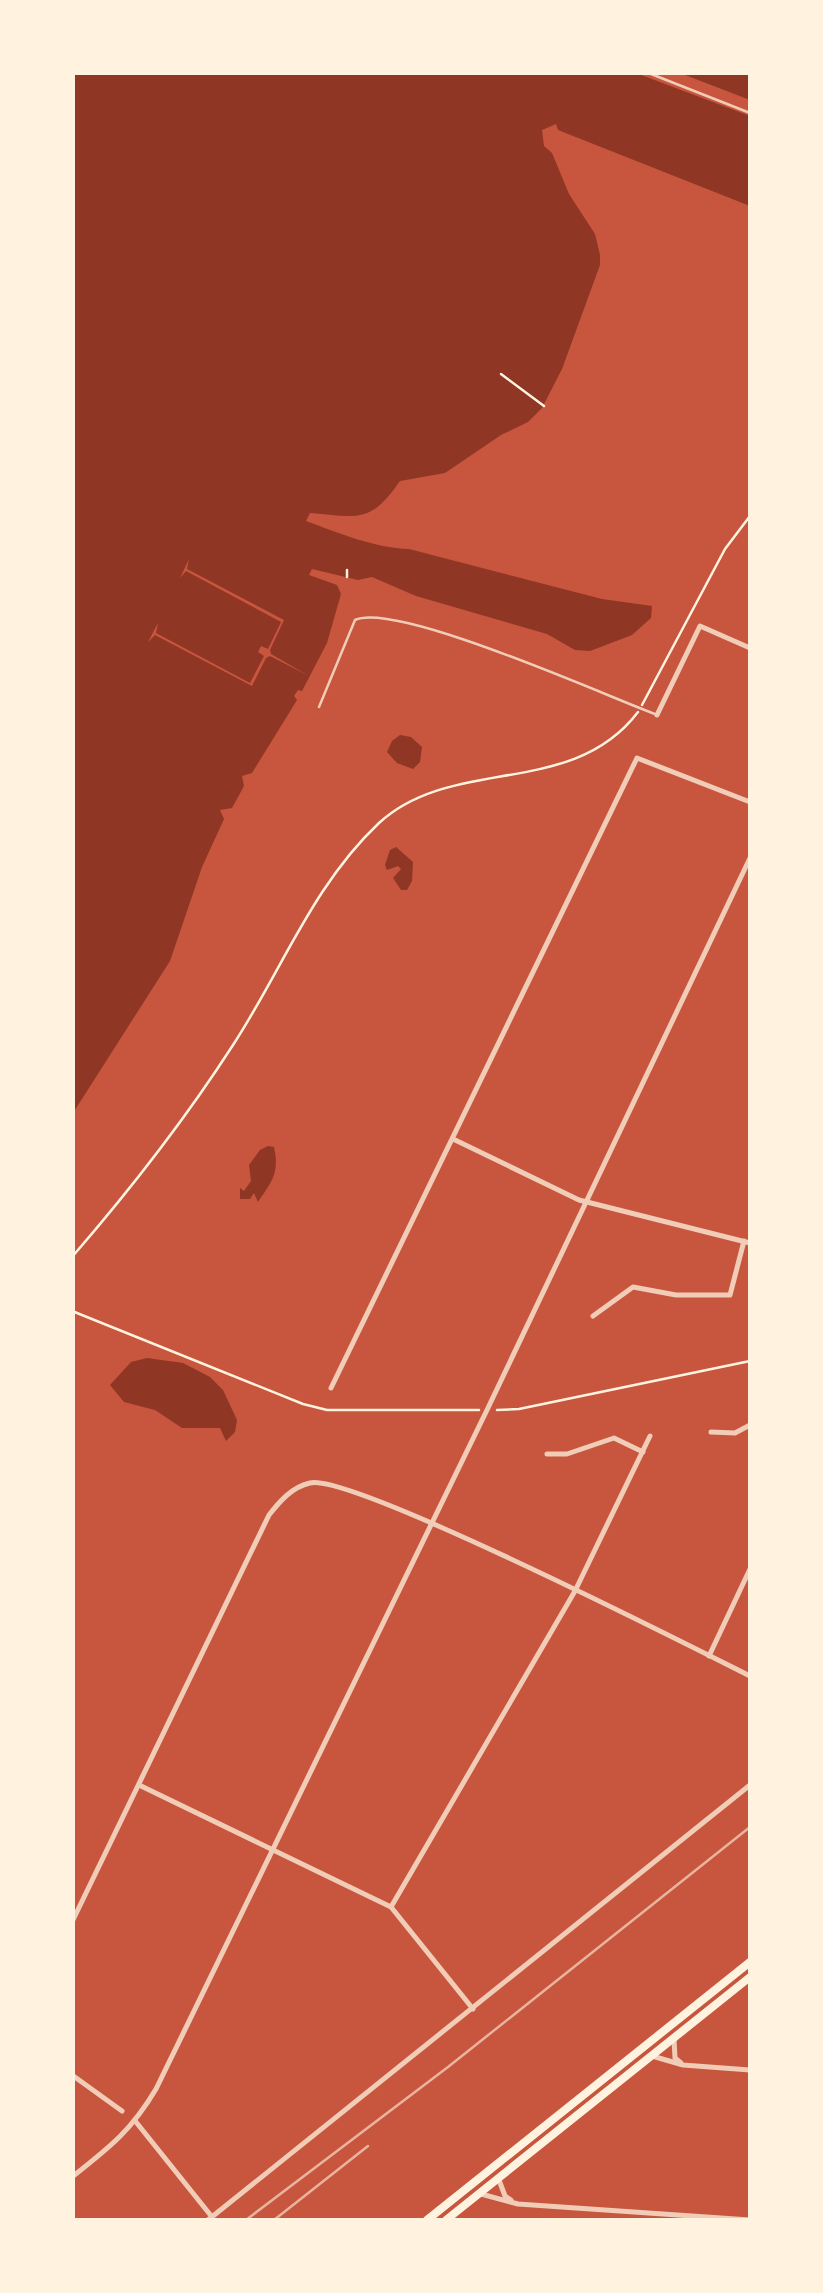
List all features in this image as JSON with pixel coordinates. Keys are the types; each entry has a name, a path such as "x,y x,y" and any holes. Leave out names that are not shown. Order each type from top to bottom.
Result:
{"main road":[{"path":"427,2220 750,1962"},
{"path":"446,2220 750,1977"}],"street":[{"path":"657,715 700,626 750,648"},
{"path":"331,1388 636,758 750,802"},
{"path":"72,2177 136,2122 156,2089 487,1410 750,858"},
{"path":"452,1138 584,1202 747,1242 730,1295 676,1294 632,1287 592,1316"},
{"path":"711,1432 735,1433 750,1425"},
{"path":"391,1907 575,1591 650,1436"},
{"path":"547,1454 566,1454 614,1438 643,1452"},
{"path":"72,1922 268,1515 283,1497 312,1482 338,1485 430,1522 750,1676"},
{"path":"709,1656 750,1569"},
{"path":"139,1785 391,1907 473,2009"},
{"path":"136,2122 210,2219 750,1785"},
{"path":"674,2039 675,2058 683,2065"},
{"path":"652,2056 683,2065 750,2070"},
{"path":"72,2076 122,2111"},
{"path":"499,2180 505,2196 518,2204"},
{"path":"480,2194 518,2204 750,2220"}],"lane":[{"path":"646,72 750,113"},
{"path":"319,706 356,620 370,617 412,625 510,655 657,715"}],"path":[{"path":"501,374 544,406"},
{"path":"72,1257 218,1067 311,907 380,822 423,795 562,765 623,732 640,708 724,548 750,516"},
{"path":"347,570 347,577"},
{"path":"72,1311 303,1404 327,1410 519,1409 750,1361"}],"shaded area":[{"path":"73,73 636,73 750,116 750,206 558,130 556,124 542,130 544,146 552,153 569,194 595,234 600,265 562,369 542,408 528,422 501,435 445,473 400,481 371,511 352,516 310,513 306,521 370,543 409,549 602,599 652,606 651,618 632,635 590,651 575,650 547,634 416,596 372,577 358,580 312,569 309,575 337,585 341,594 327,643 252,773 242,776 244,786 232,808 220,810 224,819 202,867 170,961 73,1113"},
{"path":"680,73 750,73 750,100"},
{"path":"400,735 411,737 422,747 420,762 413,769 397,763 387,752"},
{"path":"396,847 413,862 412,881 407,890 401,890 393,878 401,869 398,866 387,870 385,865 390,850"},
{"path":"268,1146 274,1147 276,1156 270,1183 258,1202 254,1193 250,1199 240,1199 240,1188 244,1191 251,1181 249,1165"},
{"path":"147,1358 183,1363 210,1377 223,1390 237,1420 235,1432 226,1441 220,1428 182,1428 155,1410 124,1402 110,1385 131,1362"}],"pier":[{"path":"189,559 187,569 284,620 271,654 309,676 270,656 252,686 155,635 148,642 158,623 156,633 250,683 264,656 258,652 261,646 268,649 281,622 186,571 180,578"}],"tram line":[{"path":"246,2220 448,2067 750,1827"},
{"path":"274,2220 368,2146"}]}
